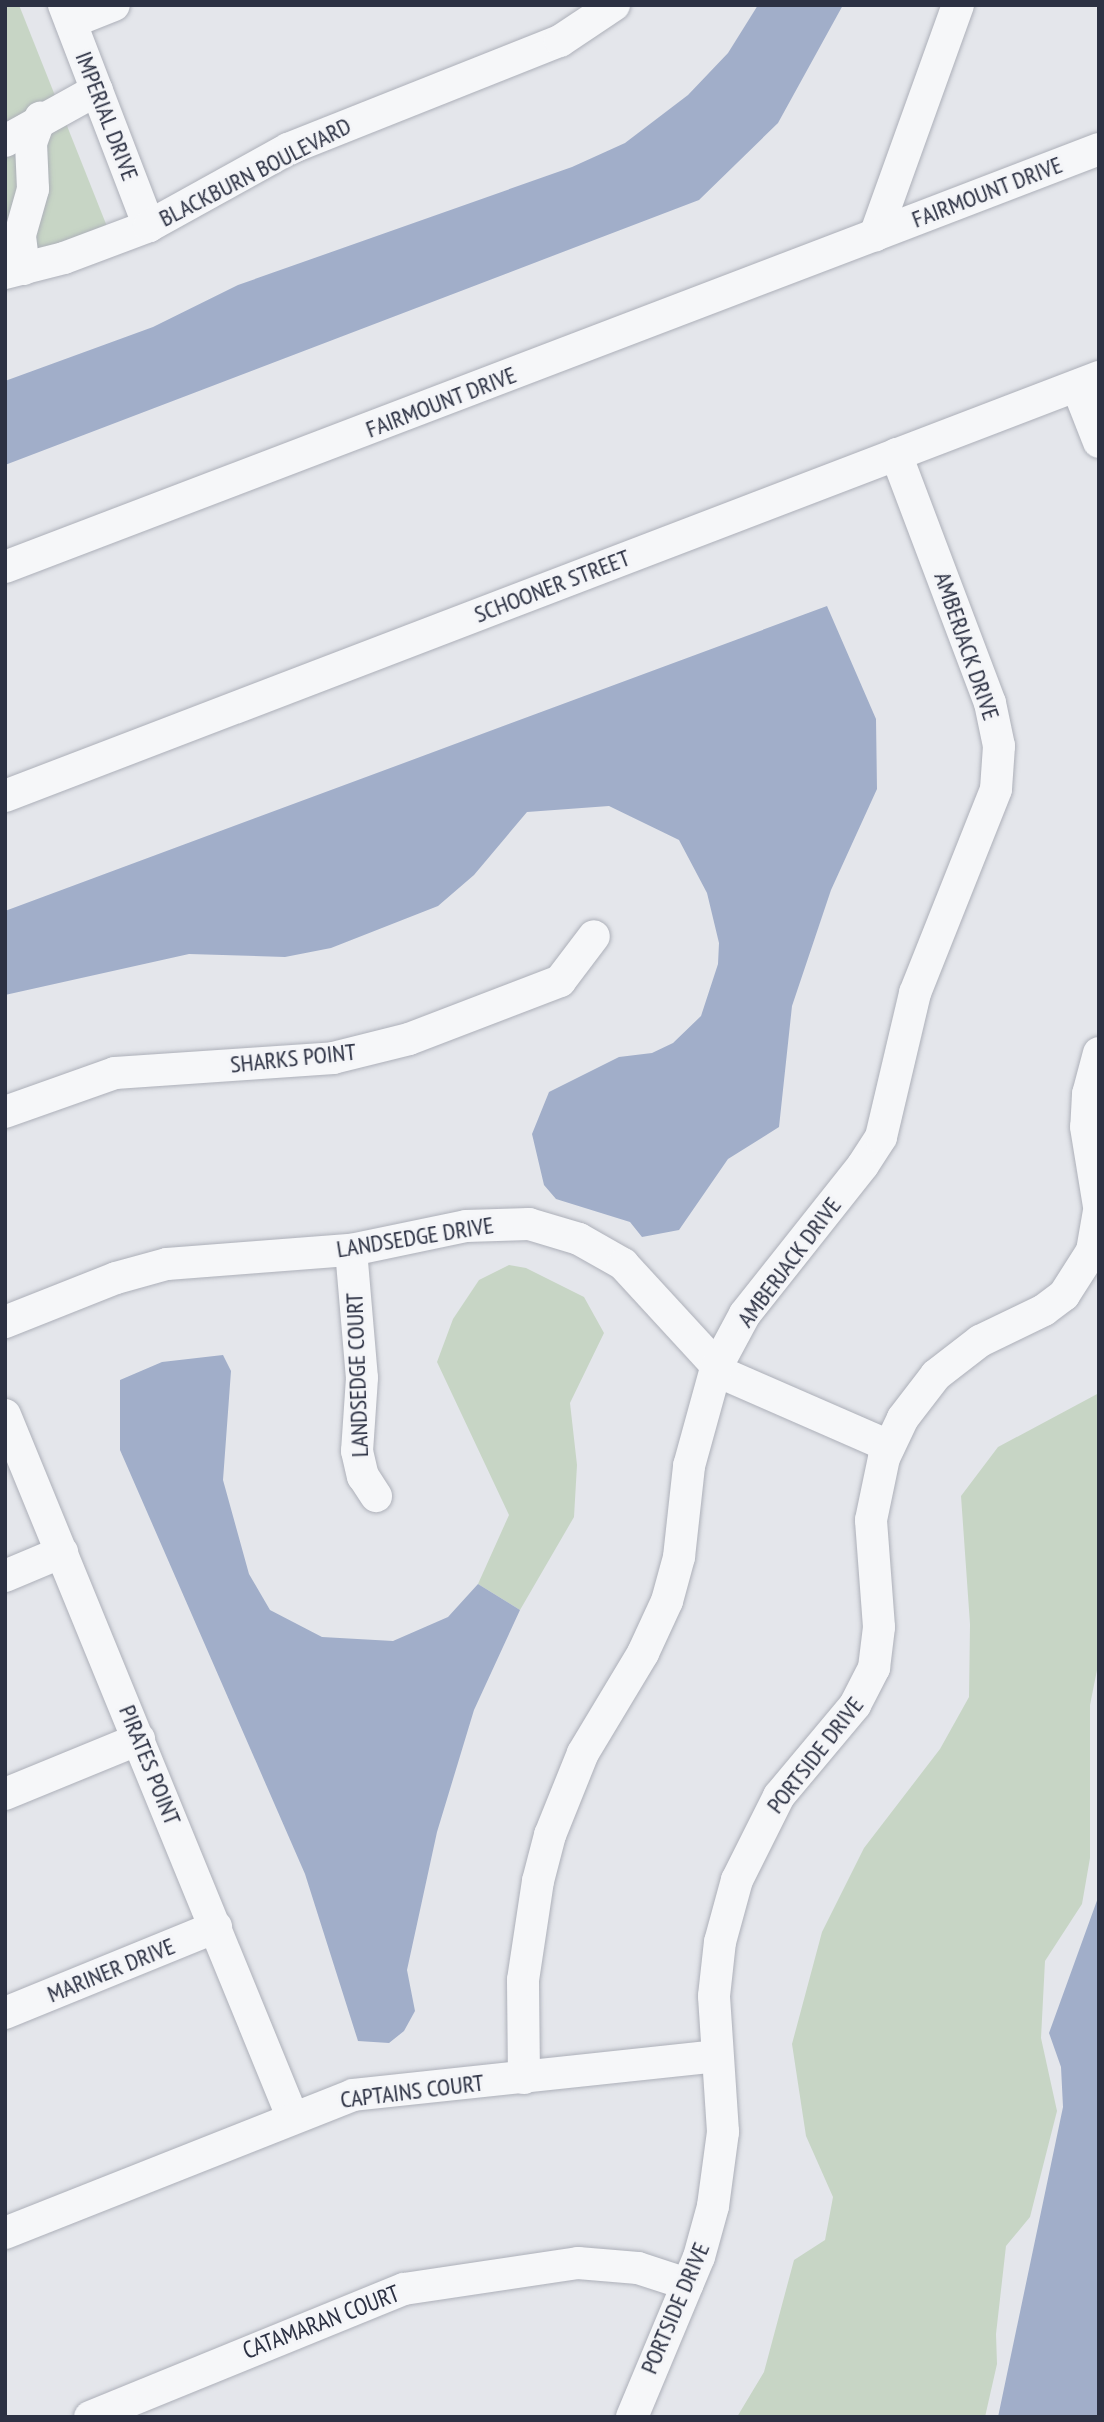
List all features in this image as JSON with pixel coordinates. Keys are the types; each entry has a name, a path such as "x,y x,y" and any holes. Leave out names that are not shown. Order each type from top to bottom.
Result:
{"street":[{"path":"68,13 114,5"},
{"name":"BLACKBURN BOULEVARD","path":"15,271 149,226 300,143 560,41 614,5"},
{"name":"FAIRMOUNT DRIVE","path":"875,235 958,5"},
{"name":"IMPERIAL DRIVE","path":"68,13 149,226"},
{"path":"5,141 40,118 97,90"},
{"path":"15,271 20,235 33,189 32,143 40,118"},
{"name":"FAIRMOUNT DRIVE","path":"5,567 1099,149"},
{"path":"1088,381 1099,442"},
{"name":"SCHOONER STREET","path":"5,796 1088,381"},
{"name":"AMBERJACK DRIVE","path":"524,2078 523,1980 538,1881 579,1763 643,1653 667,1601 679,1557 689,1466 716,1368 746,1314 863,1165 881,1137 915,993 996,789 999,746 990,703 896,454"},
{"name":"SHARKS POINT","path":"5,1112 115,1073 334,1058 409,1039 560,981 594,936"},
{"name":"PORTSIDE DRIVE","path":"632,2417 707,2232 723,2132 714,1996 720,1942 747,1857 779,1796 855,1705 874,1668 879,1627 871,1520 875,1487 889,1446 911,1404 936,1375 980,1341 1044,1310 1064,1295 1092,1251 1099,1208 1086,1127 1091,1079 1099,1053"},
{"name":"LANDSEDGE DRIVE","path":"5,1322 144,1268 351,1250 492,1223 529,1224 562,1232 596,1247 635,1274 716,1368 889,1446"},
{"name":"LANDSEDGE COURT","path":"351,1250 362,1378 357,1451 363,1476 376,1496"},
{"name":"PIRATES POINT","path":"5,1415 292,2116"},
{"path":"5,1576 62,1552"},
{"path":"5,1794 139,1739"},
{"name":"MARINER DRIVE","path":"5,2013 216,1927"},
{"name":"CAPTAINS COURT","path":"5,2233 292,2116 353,2095 716,2056"},
{"name":"CATAMARAN COURT","path":"90,2417 404,2289 578,2263 638,2268 687,2284"}],"green space":[{"path":"5,5 19,5 108,229 5,261"},
{"path":"509,1265 526,1268 584,1297 604,1333 570,1403 577,1465 574,1517 520,1610 478,1584 509,1515 437,1362 453,1319 479,1280"},
{"path":"1099,1393 1099,1660 1090,1705 1090,1858 1082,1904 1045,1961 1041,2038 1057,2111 1030,2217 1006,2246 996,2334 997,2364 985,2417 737,2417 764,2372 794,2260 825,2240 833,2197 806,2136 792,2044 822,1932 864,1848 940,1749 969,1697 970,1624 961,1496 998,1447"}],"water":[{"path":"758,5 843,5 778,123 699,200 5,465 5,381 153,327 238,285 572,167 625,143 688,95 728,53"},
{"path":"827,606 876,719 877,789 831,890 792,1006 779,1127 728,1159 679,1230 642,1237 630,1222 556,1199 544,1185 532,1134 549,1092 619,1057 652,1053 673,1043 701,1016 718,964 719,943 707,893 679,840 609,806 527,812 474,875 438,906 331,948 285,957 189,954 5,995 5,911"},
{"path":"223,1355 231,1371 223,1480 249,1574 270,1610 322,1637 393,1641 448,1617 478,1584 520,1610 474,1710 437,1832 407,1970 415,2011 404,2031 389,2043 358,2041 305,1874 120,1450 120,1380 162,1362"},
{"path":"1099,1895 1099,2417 998,2417 1063,2107 1061,2067 1049,2033"}]}
